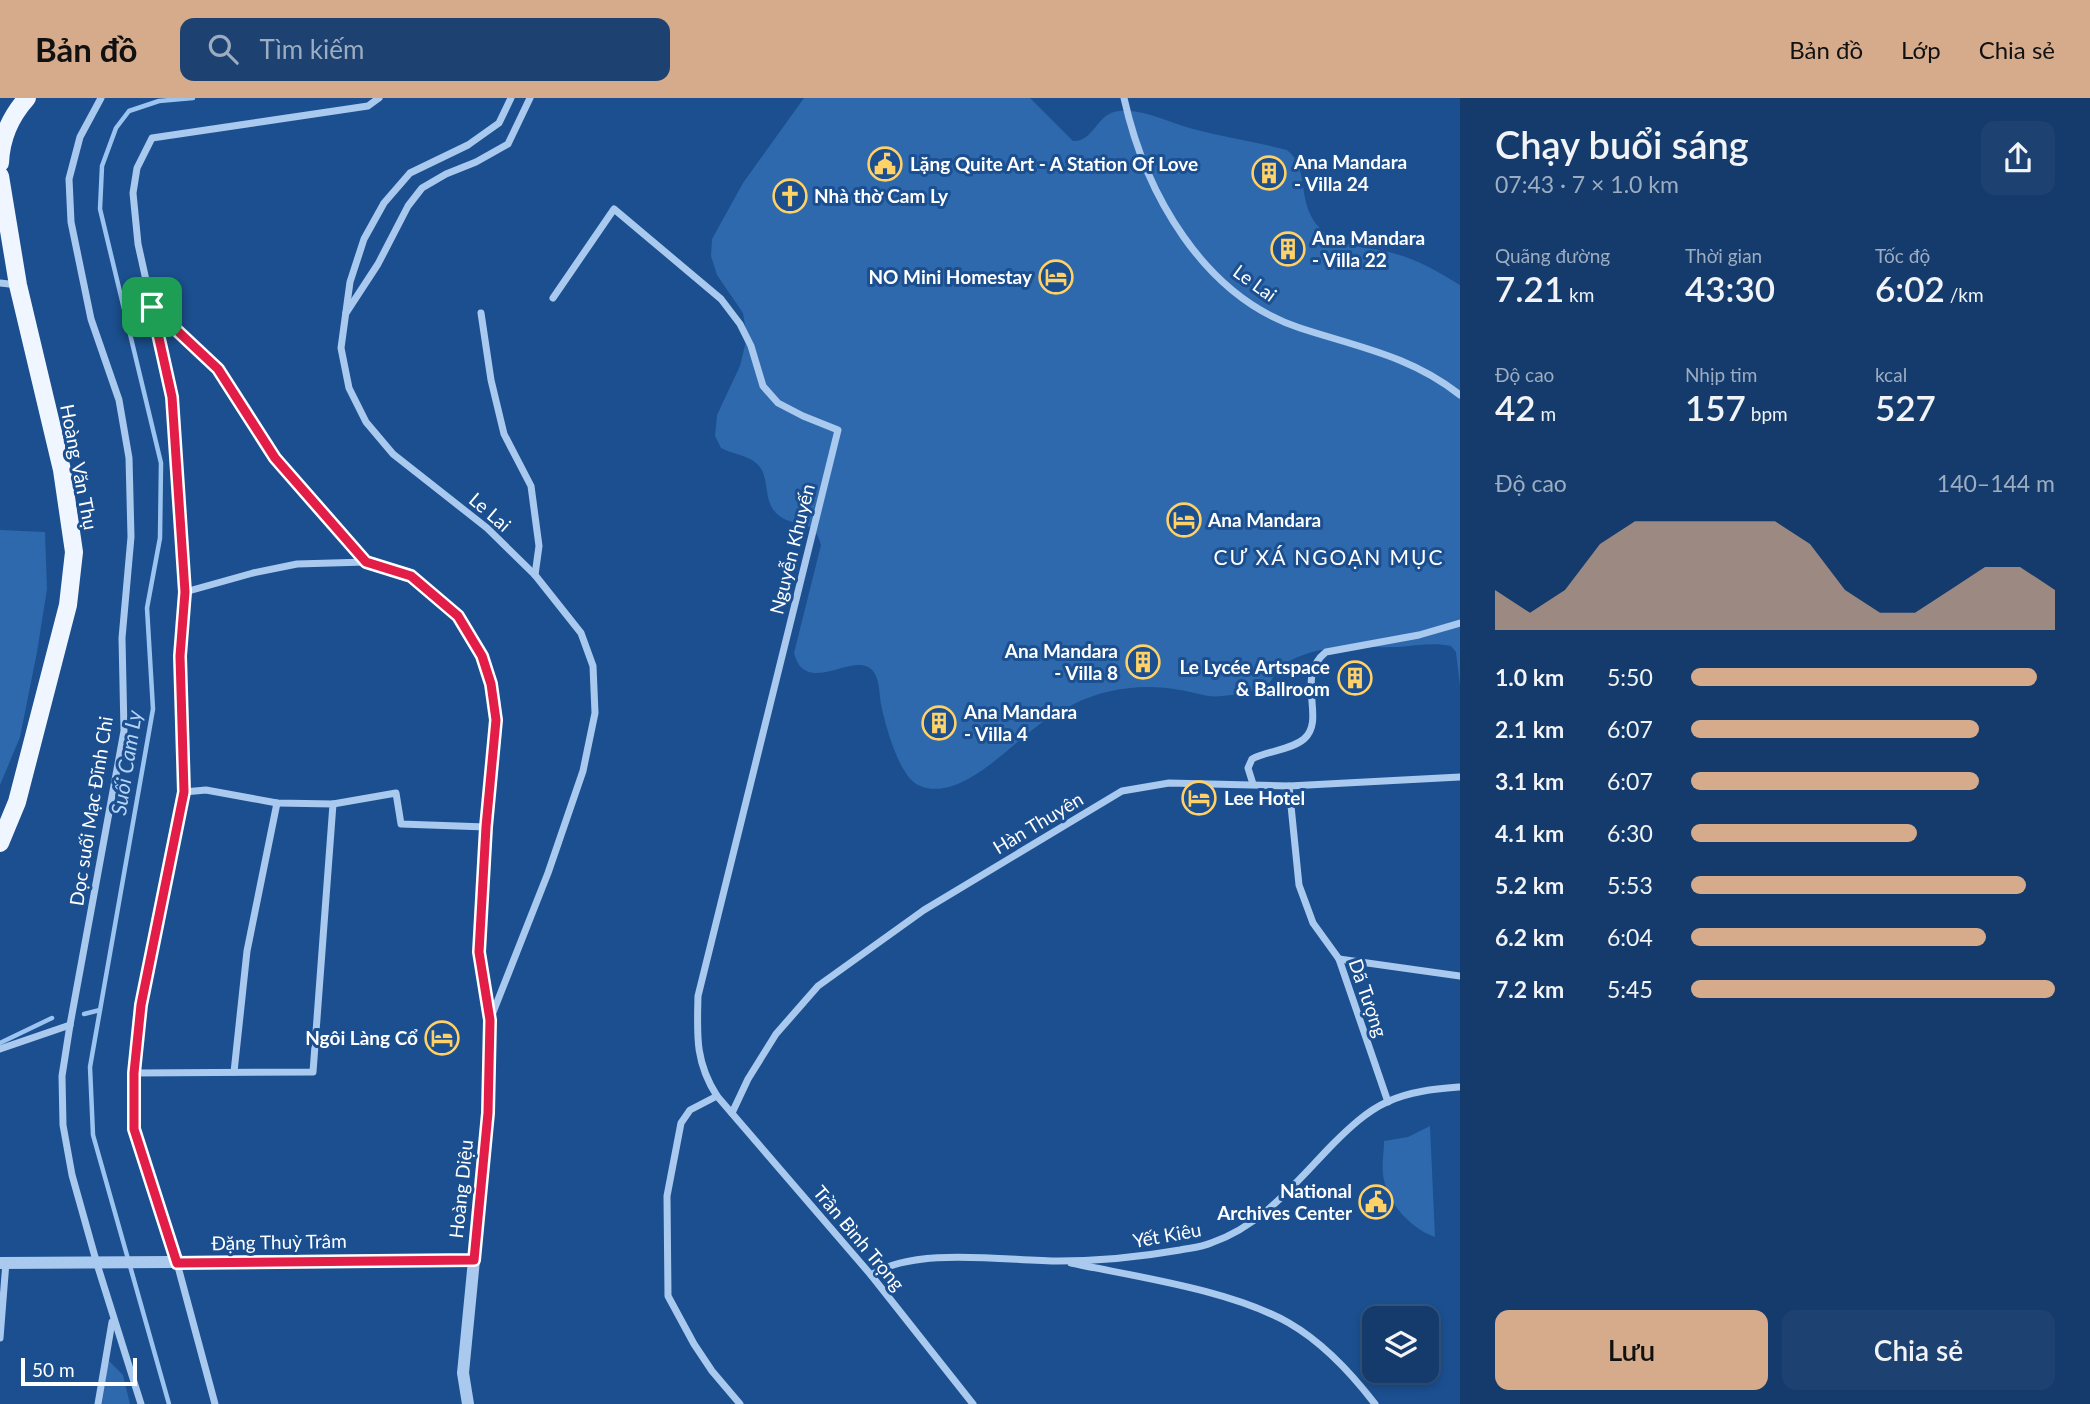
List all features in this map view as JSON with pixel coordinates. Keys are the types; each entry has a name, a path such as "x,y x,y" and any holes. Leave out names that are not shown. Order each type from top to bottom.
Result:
{"main road":[{"path":"0,163 1,144 14,112 27,98"},
{"name":"Hoàng Văn Thụ","path":"0,176 18,285 62,470 74,552 68,605 17,802 0,843"}],"street":[{"name":"Dọc suối Mạc Đĩnh Chi","path":"101,98 80,137 69,180 71,222 91,319 119,400 129,458 131,537 122,638 124,731 62,1076 63,1125 72,1175 112,1319 141,1404"},
{"path":"215,1404 177,1263 134,1129 134,1073 141,1005 184,792 180,656 185,592 172,397 138,244 133,193 137,168 152,138 368,106 379,98"},
{"name":"Le Lai","path":"490,1020 548,873 583,771 595,713 593,666 581,633 535,575 487,528 393,454 366,422 349,388 341,348 350,282 364,239 384,203 410,173 468,145 499,123 511,98"},
{"path":"344,317 378,264 408,206 422,188 508,144 530,98"},
{"name":"Le Lai","path":"1124,98 1136,141 1168,211 1192,249 1228,286 1255,307 1298,327 1401,360 1430,373 1460,395"},
{"name":"Nguyễn Khuyến","path":"553,298 614,209 721,299 740,324 751,346 764,386 778,402 803,416 838,430 698,996 697,1044 705,1077 717,1096"},
{"path":"0,283 18,285"},
{"path":"152,307 218,369 275,458 366,562"},
{"path":"481,313 491,380 504,434 531,486 538,547 535,575"},
{"path":"185,592 297,564 366,562 411,576 458,616 482,656 491,684 496,720 486,827 479,952 490,1020"},
{"path":"1253,784 1248,768 1252,759 1298,743 1306,738 1312,728 1310,677 1316,660 1326,652 1419,635 1460,623"},
{"name":"Hàn Thuyên","path":"732,1113 748,1079 776,1034 818,986 924,910 1122,791 1169,783 1289,786 1460,777"},
{"name":"Dã Tượng","path":"1289,786 1299,885 1313,923 1339,960 1388,1102"},
{"path":"184,792 206,790 276,803 333,804 396,793 401,824 486,827"},
{"path":"234,1072 247,951 276,803"},
{"path":"134,1073 313,1072 333,804"},
{"path":"1339,960 1460,976"},
{"name":"Hoàng Diệu","path":"468,1404 463,1373 488,1113 490,1020"},
{"path":"0,1049 70,1025"},
{"name":"Yết Kiêu","path":"871,1275 884,1267 913,1260 963,1258 1060,1261 1138,1258 1209,1244 1239,1232 1276,1205 1354,1123 1388,1102 1429,1090 1460,1087"},
{"path":"717,1096 690,1110 681,1124 678,1136 667,1196 668,1296 694,1344 712,1371 740,1404"},
{"name":"Trần Bình Trọng","path":"717,1096 871,1275 973,1404"},
{"name":"Đặng Thuỳ Trâm","path":"3,1263 474,1260"},
{"path":"1060,1261 1162,1282 1263,1310 1291,1324 1317,1344 1375,1404"},
{"path":"0,1338 3,1263"},
{"path":"98,1404 112,1319"}],"shaded area":[{"path":"804,98 1030,98 1073,141 1086,137 1106,116 1129,111 1148,114 1193,129 1287,150 1295,158 1299,168 1310,214 1328,235 1344,243 1413,260 1460,285 1460,686 1456,652 1451,646 1431,644 1322,650 1292,660 1281,667 1268,684 1239,694 1211,696 1167,688 1139,687 1097,694 1045,721 965,781 933,789 911,780 899,761 889,736 874,672 863,665 818,673 808,672 800,666 794,653 821,545 818,536 808,526 789,521 776,513 769,501 761,468 748,458 721,448 715,436 717,415 740,366 747,337 743,313 717,275 711,256 712,239 743,183"},
{"path":"0,530 45,532 47,589 20,737 0,785"},
{"path":"1430,1126 1435,1237 1410,1222 1396,1207 1387,1189 1383,1171 1384,1141 1408,1137"},
{"path":"108,1360 123,1375 130,1404 102,1404"}],"waterway":[{"name":"Suối Cam Ly","path":"169,1404 93,1135 90,1067 153,709 147,608 160,538 161,463 100,209 102,166 116,128 129,111 159,101 193,98"},
{"path":"84,1014 100,1010"},
{"path":"0,1043 52,1018"}],"place":[{"name":"Lặng Quite Art - A Station Of Love","path":"885,164"},
{"name":"Ana Mandara - Villa 24","path":"1269,173"},
{"name":"Nhà thờ Cam Ly","path":"790,196"},
{"name":"Ana Mandara - Villa 22","path":"1288,249"},
{"name":"NO Mini Homestay","path":"1056,277"},
{"name":"Ana Mandara","path":"1184,520"},
{"name":"Ana Mandara - Villa 8","path":"1143,662"},
{"name":"Le Lycée Artspace & Ballroom","path":"1355,678"},
{"name":"Ana Mandara - Villa 4","path":"939,723"},
{"name":"Lee Hotel","path":"1199,798"},
{"name":"Ngôi Làng Cổ","path":"442,1038"},
{"name":"National Archives Center","path":"1376,1202"}],"district":[{"name":"CƯ XÁ NGOẠN MỤC","path":"1329,558"}],"route":[{"path":"152,307 218,369 275,458 366,562 411,576 458,616 482,656 491,684 496,720 486,827 479,952 490,1020 488,1113 474,1260 177,1263 134,1129 134,1073 141,1005 184,792 180,656 185,592 172,397 152,307"}]}
